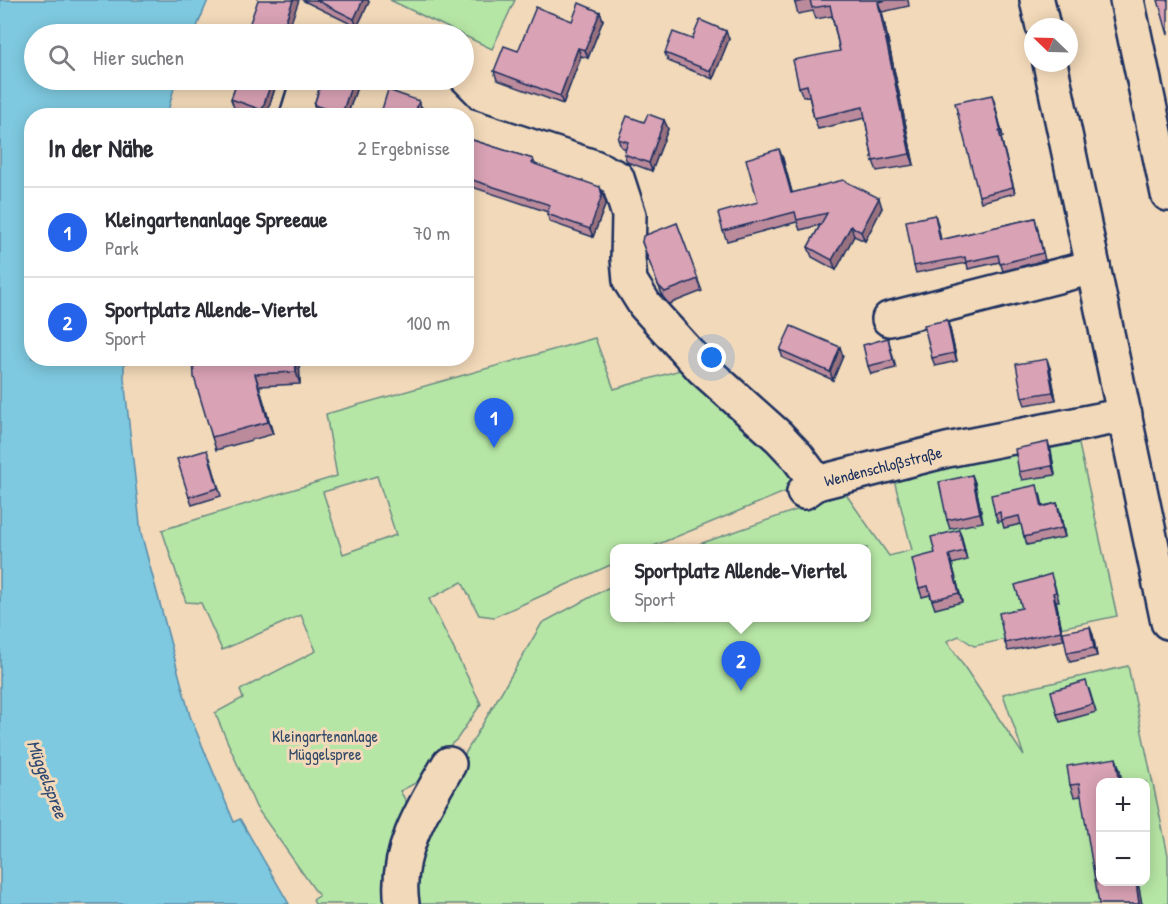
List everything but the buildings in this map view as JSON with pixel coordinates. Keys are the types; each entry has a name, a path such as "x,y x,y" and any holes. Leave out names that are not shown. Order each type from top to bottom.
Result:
{"street":[{"path":"1037,0 1041,18"},
{"path":"1127,0 1168,194"},
{"path":"1052,72 1168,622"},
{"path":"299,108 305,90"},
{"path":"429,90 447,108"},
{"name":"Wendenschloßstraße","path":"474,128 594,167 616,178 629,215 630,281 645,305 702,368 796,455 810,488 947,450 1125,415"},
{"path":"889,319 1093,267"},
{"path":"402,904 402,864 423,808 449,764"}],"green space":[{"path":"390,0 515,0 492,49 474,40 474,24 440,24"},
{"name":"Kleingartenanlage Müggelspree","path":"595,338 614,389 687,368 793,474 792,489 659,544 610,544 610,565 494,617 479,615 462,582 429,599 481,704 457,739 428,766 431,775 400,791 413,813 393,904 315,904 313,900 319,896 256,807 215,713 243,698 240,690 316,651 301,615 222,650 201,603 186,602 162,530 337,476 326,414","holes":["377,476 396,535 343,554 323,492"]},
{"path":"1078,440 1117,616 974,646 959,636 947,641 1024,756 1003,694 1128,666 1168,855 1168,904 409,904 430,807 462,759 542,623 610,587 610,622 871,622 871,544 699,544 845,493 889,556 912,550 892,472"}],"water":[{"name":"Müggelspree","path":"0,0 208,0 198,24 24,24 24,90 173,90 169,108 24,108 24,366 124,366 141,533 190,716 234,822 240,819 289,904 0,904"}],"place":[{"name":"Kleingartenanlage Spreeaue","path":"494,448"},
{"name":"Sportplatz Allende-Viertel","path":"741,691"}]}
